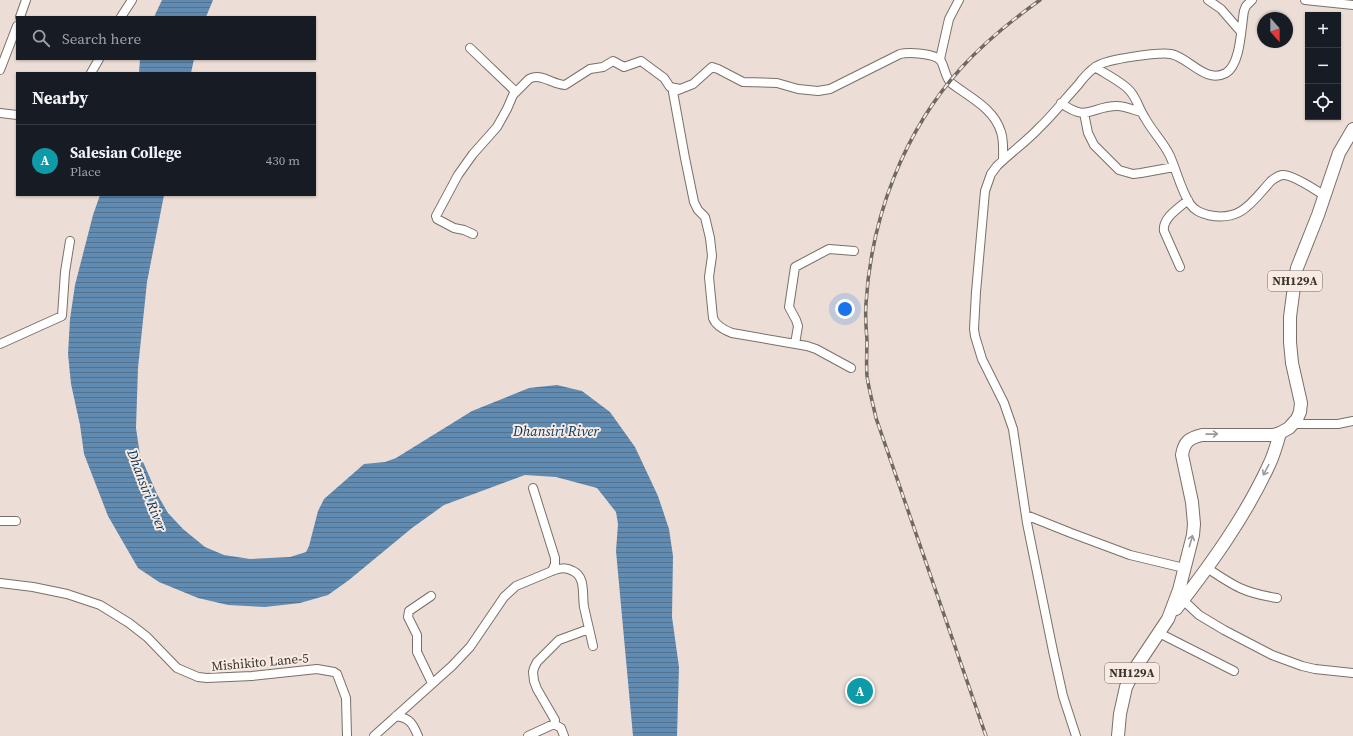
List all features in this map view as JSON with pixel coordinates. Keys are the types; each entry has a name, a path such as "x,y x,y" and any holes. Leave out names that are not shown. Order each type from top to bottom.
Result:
{"highway":[{"name":"NH129A","path":"1168,619 1176,601 1193,535 1194,524 1192,502 1182,454 1183,446 1187,440 1194,436 1266,435 1280,433 1294,424 1300,412 1301,403 1290,348 1290,317 1297,268 1325,196 1339,153 1353,129"},
{"name":"NH129A","path":"1118,736 1120,714 1126,687 1136,666 1168,619 1207,568 1240,520 1269,464 1280,433"}],"street":[{"path":"20,16 26,0"},
{"path":"122,16 132,0"},
{"path":"959,0 949,19 940,59 950,82 992,115 1001,130 1003,160"},
{"path":"1208,0 1221,8 1241,32"},
{"path":"1076,736 1062,696 1026,514 1013,429 1004,403 980,352 974,329 985,191 991,174 1003,160 1040,128 1095,67 1109,62 1162,53 1172,54 1210,76 1219,76 1226,72 1234,65 1238,52 1244,11 1246,6 1252,0"},
{"path":"1305,0 1353,5"},
{"path":"0,70 16,29"},
{"path":"470,48 516,92"},
{"path":"851,368 816,349 732,333 720,327 712,318 709,277 712,256 710,238 705,217 698,210 694,202 684,158 673,92 697,82 712,67 743,82 777,83 804,90 818,91 830,89 904,53 934,56 940,59"},
{"path":"92,72 98,60"},
{"path":"473,234 454,228 437,219 436,216 458,175 473,154 497,128 516,92 532,77 538,77 565,85 592,68 603,68 614,61 622,66 626,66 640,61 664,78 670,87 681,89"},
{"path":"1095,67 1128,88 1134,96 1141,112 1168,153 1188,200 1195,210 1214,216 1233,216 1245,209 1275,178 1282,175 1293,178 1325,196"},
{"path":"1061,103 1080,114 1119,106 1141,112"},
{"path":"0,113 16,114"},
{"path":"1084,113 1088,133 1094,145 1119,170 1132,174 1174,167"},
{"path":"1180,267 1163,226 1166,219 1188,200"},
{"path":"0,344 62,316 65,272 70,241"},
{"path":"795,344 798,326 789,307 795,267 829,250 854,251"},
{"path":"1294,424 1338,424 1353,420"},
{"path":"532,488 555,558 555,564 552,571"},
{"path":"1026,514 1071,533 1134,556 1184,568"},
{"path":"0,521 16,521"},
{"path":"374,736 470,648 504,596 516,586 552,571 566,568 575,572 579,576 593,646"},
{"path":"1207,568 1244,591 1277,598"},
{"name":"Mishikito Lane-5","path":"0,582 67,594 100,605 142,633 177,668 198,677 252,676 317,669 334,672 337,674 346,695 347,736"},
{"path":"432,596 409,611 408,617 417,635 417,652 432,683"},
{"path":"1183,600 1199,615 1272,655 1315,669 1353,673"},
{"path":"554,724 555,720 553,715 540,696 534,681 534,668 537,662 560,640 589,629"},
{"path":"1159,633 1234,672"},
{"path":"396,716 409,720 418,736"},
{"path":"528,736 554,724"},
{"path":"554,724 561,728 564,736"}],"water":[{"path":"162,0 213,0 206,16 154,16"},
{"path":"140,60 194,60 191,72 139,72"},
{"name":"Dhansiri River","path":"100,196 164,196 147,282 138,368 136,428 140,455 157,494 168,513 183,529 205,547 224,555 250,559 290,557 306,552 318,511 324,499 364,464 385,462 396,458 472,411 529,388 557,385 582,391 610,412 635,447 658,496 669,529 673,556 672,617 679,667 677,736 633,736 616,551 618,524 616,512 597,488 556,477 525,475 444,505 412,528 349,580 328,595 300,603 265,607 228,605 198,598 159,582 138,568 108,516 84,454 80,425 71,384 68,354 70,319 75,285 93,215"}],"railway":[{"path":"986,736 876,418 867,376 866,304 869,271 883,208 907,147 923,119 941,92 971,57 1019,15 1040,0"}],"place":[{"name":"Salesian College","path":"860,691"}]}
